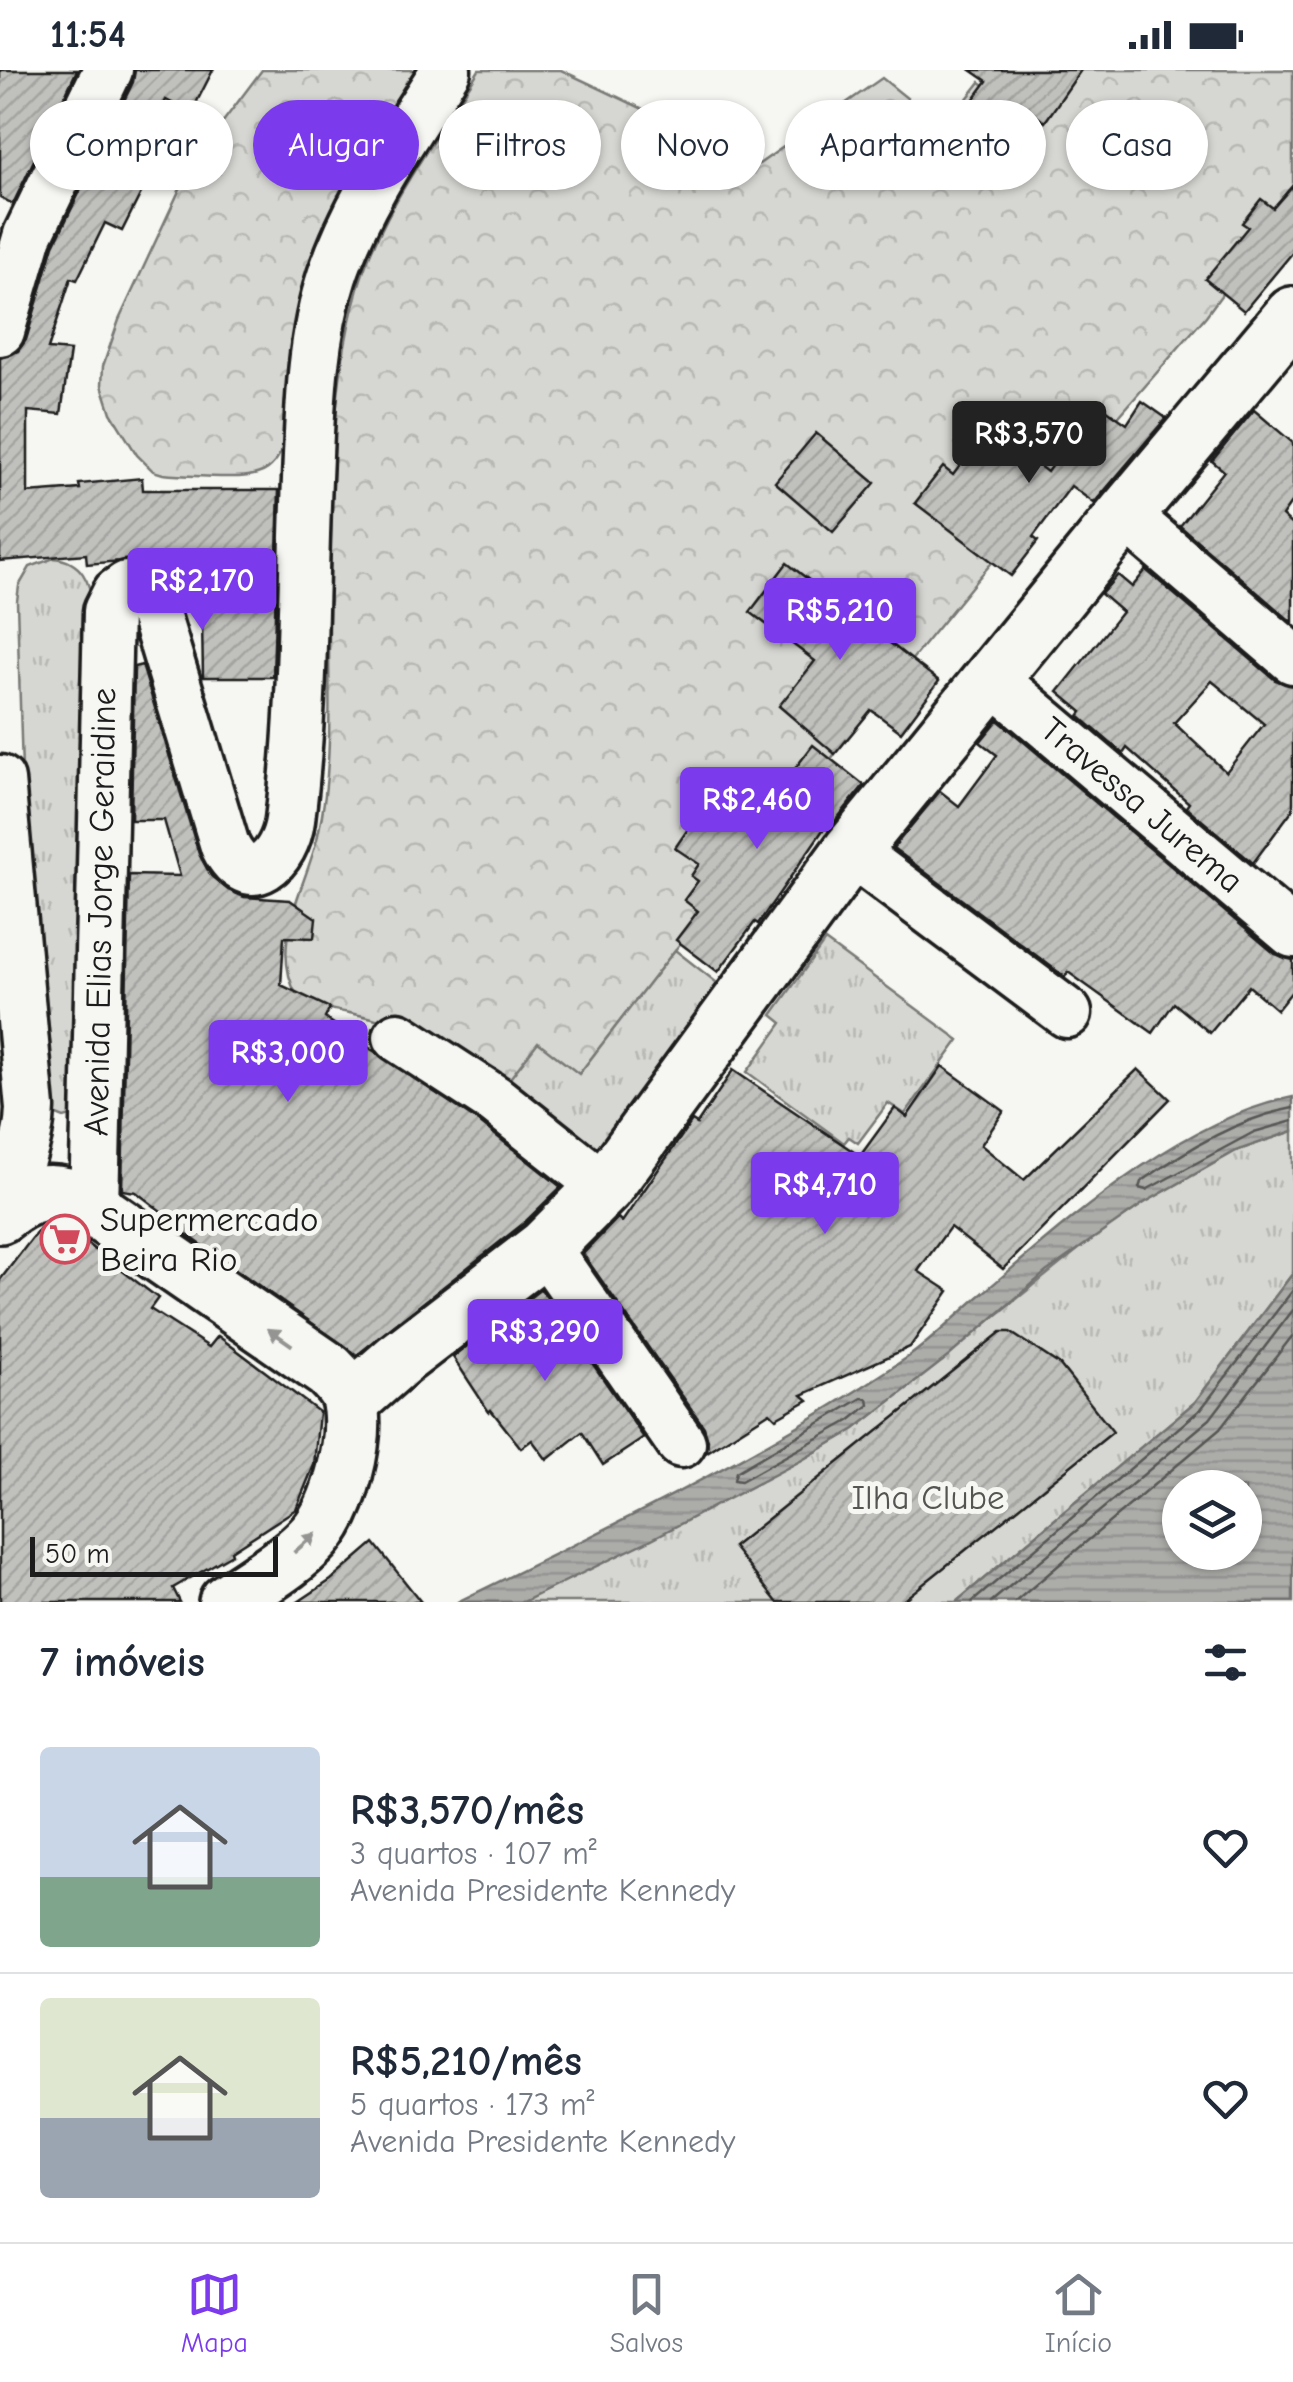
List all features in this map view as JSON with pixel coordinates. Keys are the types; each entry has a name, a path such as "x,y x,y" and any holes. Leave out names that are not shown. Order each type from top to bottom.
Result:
{"main road":[{"path":"350,1402 398,1360 545,1247 605,1187 851,851 1125,514 1293,315"},
{"path":"0,1214 25,1197 43,1192 61,1193 89,1205 329,1371 344,1387 350,1402 348,1455 338,1493 324,1524 312,1540 227,1602"}],"street":[{"path":"0,331 28,235 108,70"},
{"name":"Avenida Elias Jorge Geraidine","path":"89,1205 110,604 127,586 142,591 156,617 225,846 237,864 267,866 284,846 290,824 310,394 322,315 341,252 364,200 446,70"},
{"path":"1125,514 1293,659"},
{"name":"Travessa Jurema","path":"991,678 1293,933"},
{"path":"0,780 30,1108 27,1140 0,1202"},
{"path":"851,851 1067,1014"},
{"path":"398,1037 495,1100 605,1187"},
{"path":"26,1077 52,1154 89,1205"},
{"path":"545,1247 681,1443"}],"green space":[{"path":"262,70 425,70 413,100 253,100 253,190 379,190 274,463 248,476 163,474 153,471 137,455 111,413 102,385 103,366 119,320 179,190 233,190 233,109"},
{"path":"479,70 561,70 624,100 621,100 621,190 765,190 765,160 785,146 785,190 1046,190 1046,100 1008,100 1029,70 1293,70 1293,197 1206,316 976,581 675,950 579,1074 498,1094 395,1026 316,1005 297,996 286,956 292,915 318,835 326,786 333,451 349,326 369,256 403,190 419,190 419,163 439,132 439,190 601,190 601,100 460,100"},
{"path":"882,78 909,100 851,100"},
{"path":"980,82 1006,100 966,100"},
{"path":"54,558 71,563 83,574 93,607 79,1114 64,1118 49,1112 30,1045 17,601 19,586 30,567"},
{"path":"825,941 959,1040 905,1114 888,1103 858,1143 849,1137 844,1143 747,1072 782,1023 772,1015"},
{"path":"675,950 721,986 588,1167 498,1094 538,1042 579,1074"},
{"name":"Ilha Clube","path":"1293,1131 1293,1273 1195,1402 956,1602 523,1602 855,1429 1095,1236 1236,1151"}],"water":[{"path":"1293,1097 1293,1131 1236,1151 1144,1203 1046,1272 949,1356 855,1429 648,1541 523,1602 457,1602 687,1487 854,1392 917,1350 1124,1178 1207,1128 1250,1109"},
{"path":"1293,1273 1293,1602 956,1602 1195,1402"}],"building":[{"path":"0,70 77,70 63,100 30,100 30,168 13,204 0,197"},
{"path":"135,70 213,70 198,100 124,100"},
{"path":"971,70 1081,70 1046,121 1046,100 973,100 987,81"},
{"path":"1293,185 1293,252 1244,311 1205,279 1248,227 1242,223 1261,199 1273,208"},
{"path":"81,190 142,190 122,231 105,223 77,280 71,278 48,349 70,351 61,414 28,411 28,493 142,478 143,490 279,490 273,677 203,677 201,562 155,562 155,558 87,564 86,554 0,561 0,358 18,351 26,340 54,245"},
{"path":"1142,401 1166,418 1094,503 1071,486 1033,537 1038,541 1011,576 915,503 943,467 953,475 989,427 1047,472 1066,446 1075,453 1107,410 1127,424"},
{"path":"1254,410 1293,443 1293,500 1282,516 1293,526 1293,623 1180,526 1224,471 1212,461"},
{"path":"816,433 875,483 833,532 775,482"},
{"path":"787,563 939,681 901,732 871,710 835,754 779,706 815,661 750,612"},
{"path":"1146,570 1275,680 1293,686 1293,809 1253,863 1186,807 1189,803 1127,748 1123,754 1079,716 1082,712 1058,692 1122,612 1101,594 1118,575 1132,587","holes":["1212,681 1264,724 1226,772 1174,723"]},
{"path":"142,665 199,854 211,876 244,897 290,900 316,918 314,938 284,937 281,985 330,1008 325,1018 479,1122 561,1187 524,1223 357,1355 172,1224 174,1221 136,1192 122,1190 129,875 180,876 164,820 131,820 134,667"},
{"path":"998,720 1275,954 1293,960 1293,990 1277,1010 1249,986 1210,1033 1174,1003 1153,1033 1068,972 1065,977 893,848 940,791 959,806 997,755 980,742"},
{"path":"813,745 864,785 828,830 825,827 758,924 755,922 718,972 676,940 698,911 684,900 698,881 691,876 699,864 675,848 699,813 717,825 750,779 774,796"},
{"path":"942,1066 1004,1111 981,1145 1024,1180 1138,1069 1170,1099 1003,1269 950,1227 918,1271 949,1291 910,1347 802,1395 808,1400 776,1418 770,1412 707,1452 704,1427 583,1254 618,1218 622,1222 692,1121 697,1124 733,1070 860,1156 895,1108 907,1117"},
{"path":"50,1225 69,1230 158,1298 150,1309 209,1347 218,1336 319,1412 314,1465 296,1509 231,1551 232,1554 173,1588 180,1602 0,1602 0,1280 40,1228"},
{"path":"541,1289 644,1438 603,1465 582,1432 547,1460 532,1440 521,1448 489,1412 453,1357"},
{"path":"1001,1332 1010,1332 1060,1365 1113,1432 901,1602 777,1602 733,1547"},
{"path":"374,1543 421,1602 298,1602 331,1580"}],"place":[{"name":"Supermercado Beira Rio","path":"65,1239"}]}
